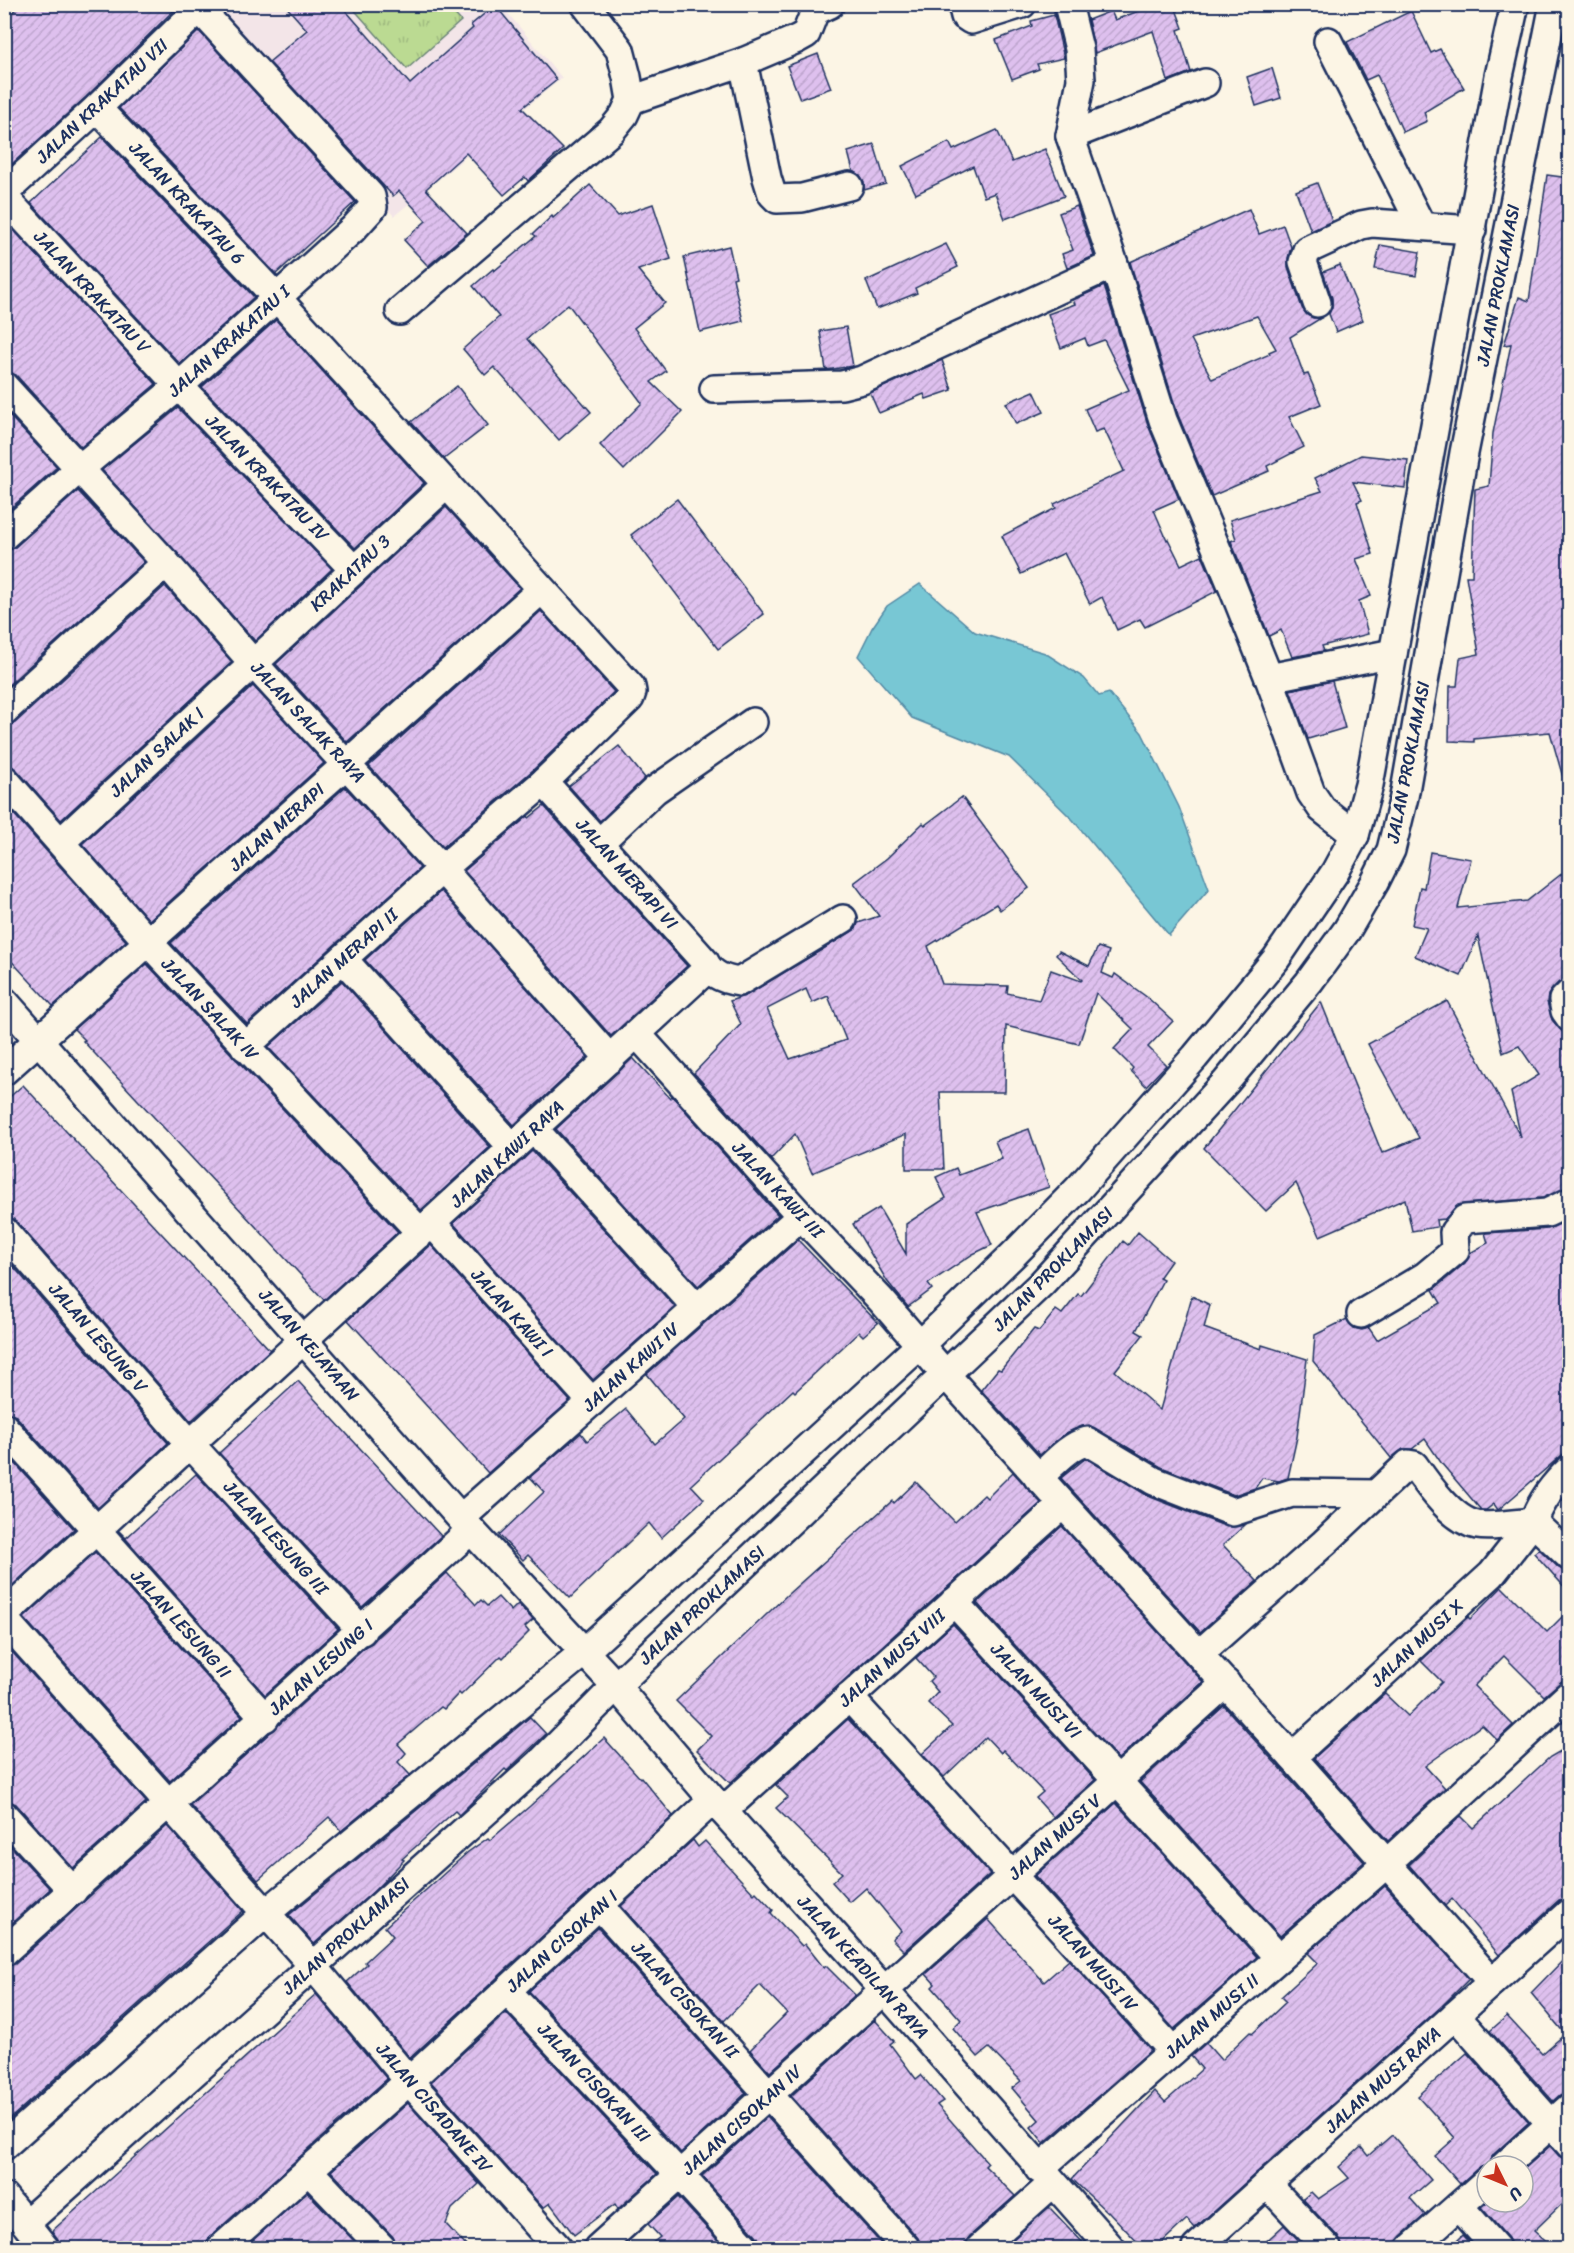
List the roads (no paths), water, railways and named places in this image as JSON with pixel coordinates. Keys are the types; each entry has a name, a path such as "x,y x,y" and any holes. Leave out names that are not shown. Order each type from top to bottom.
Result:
{"street":[{"path":"400,311 611,131 624,115 630,100 620,50 585,4"},
{"path":"630,100 743,62 806,34 815,12 830,4"},
{"path":"962,4 965,16 971,20 1022,4"},
{"path":"1068,4 1079,49 1081,80 1070,136 1114,264 1163,420 1269,678 1311,793 1322,809 1355,835"},
{"name":"JALAN PROKLAMASI","path":"4,2146 266,1913 584,1652 919,1346 1078,1189 1195,1056 1276,959 1335,872 1355,835 1369,785 1499,76 1515,4"},
{"name":"JALAN PROKLAMASI","path":"26,2223 540,1763 616,1686 1042,1283 1226,1082 1309,982 1347,930 1391,850 1404,797 1464,453 1554,4"},
{"name":"JALAN KRAKATAU VII","path":"4,193 97,108 197,7"},
{"name":"JALAN KRAKATAU I","path":"4,536 79,469 179,386 353,229 373,207 371,196 197,7"},
{"path":"1328,41 1420,225"},
{"path":"743,62 767,178 774,197 777,199 802,198 849,186"},
{"path":"1070,136 1205,82"},
{"name":"JALAN KRAKATAU 6","path":"97,108 277,297 541,591"},
{"name":"JALAN KRAKATAU V","path":"4,197 179,386"},
{"path":"1317,303 1303,262 1307,250 1361,225 1383,223 1472,230"},
{"path":"714,389 842,385 861,380 1114,264"},
{"name":"JALAN SALAK RAYA","path":"4,386 442,869 610,1059"},
{"name":"JALAN KRAKATAU IV","path":"179,386 354,570"},
{"name":"KRAKATAU 3","path":"253,663 447,484"},
{"path":"4,711 166,563"},
{"name":"JALAN MERAPI","path":"4,1071 541,591"},
{"name":"JALAN MERAPI II","path":"245,1047 442,869 544,782 630,698 631,687 541,591"},
{"path":"1269,678 1393,654"},
{"name":"JALAN SALAK I","path":"61,842 253,663"},
{"path":"599,843 655,790 753,722"},
{"name":"JALAN SALAK IV","path":"4,779 148,942 245,1047 426,1228"},
{"name":"JALAN MERAPI VI","path":"544,782 708,968"},
{"path":"1335,872 1375,882"},
{"path":"708,968 726,980 739,982 843,919"},
{"path":"344,959 513,1148"},
{"name":"JALAN KAWI RAYA","path":"4,1617 708,968"},
{"path":"1569,993 1563,1000 1569,1018"},
{"name":"JALAN KEJAYAAN","path":"4,1001 466,1524 616,1686"},
{"name":"JALAN KAWI III","path":"637,1034 801,1216 881,1300 919,1346 1293,1757 1492,1982"},
{"path":"1195,1056 1226,1082"},
{"path":"534,1129 697,1308"},
{"path":"1361,1314 1425,1276 1455,1251 1454,1232 1465,1219 1546,1212 1569,1202"},
{"name":"JALAN KAWI IV","path":"466,1524 592,1402 801,1216"},
{"name":"JALAN KAWI I","path":"426,1228 592,1402"},
{"name":"JALAN LESUNG V","path":"9,1246 191,1444"},
{"name":"JALAN LESUNG II","path":"4,1426 265,1718"},
{"path":"1038,1478 1070,1449 1079,1443 1088,1441 1154,1481 1233,1512 1292,1493 1376,1494"},
{"name":"JALAN LESUNG III","path":"191,1444 362,1631"},
{"path":"1199,1654 1324,1543 1408,1464 1414,1465 1431,1490 1465,1521 1479,1525 1533,1522 1569,1557"},
{"name":"JALAN MUSI X","path":"1293,1757 1492,1574 1533,1522 1547,1494 1569,1469"},
{"name":"JALAN MUSI VIII","path":"718,1806 849,1697 1062,1505"},
{"name":"JALAN LESUNG I","path":"4,1952 362,1631 466,1524"},
{"name":"JALAN MUSI VI","path":"954,1602 1279,1958"},
{"name":"JALAN CISADANE IV","path":"4,1617 313,1966 409,2080 558,2248"},
{"name":"JALAN MUSI V","path":"885,1991 1226,1683"},
{"name":"JALAN KEADILAN RAYA","path":"616,1686 718,1806 885,1991 1111,2248"},
{"name":"JALAN MUSI II","path":"980,2248 1046,2176 1173,2051 1386,1864 1569,1694"},
{"name":"JALAN MUSI IV","path":"849,1697 1173,2051"},
{"name":"JALAN CISOKAN I","path":"221,2248 600,1906 718,1806"},
{"path":"4,1815 73,1891"},
{"name":"JALAN CISOKAN II","path":"600,1906 906,2248"},
{"name":"JALAN MUSI RAYA","path":"1196,2248 1569,1912"},
{"name":"JALAN CISOKAN III","path":"507,1991 746,2248"},
{"name":"JALAN CISOKAN IV","path":"598,2248 885,1991"},
{"path":"1455,2015 1560,2115 1569,2145"},
{"path":"1516,2154 1560,2115"},
{"path":"308,2170 382,2248"},
{"path":"1267,2184 1327,2248"},
{"path":"1411,2248 1475,2192"},
{"path":"4,2197 45,2248"},
{"path":"1459,2206 1496,2248"}],"water":[{"path":"920,584 975,632 1045,653 1084,678 1099,696 1109,693 1142,733 1179,807 1209,889 1169,935 1073,820 1009,757 912,718 858,656 872,628 887,606"}]}
